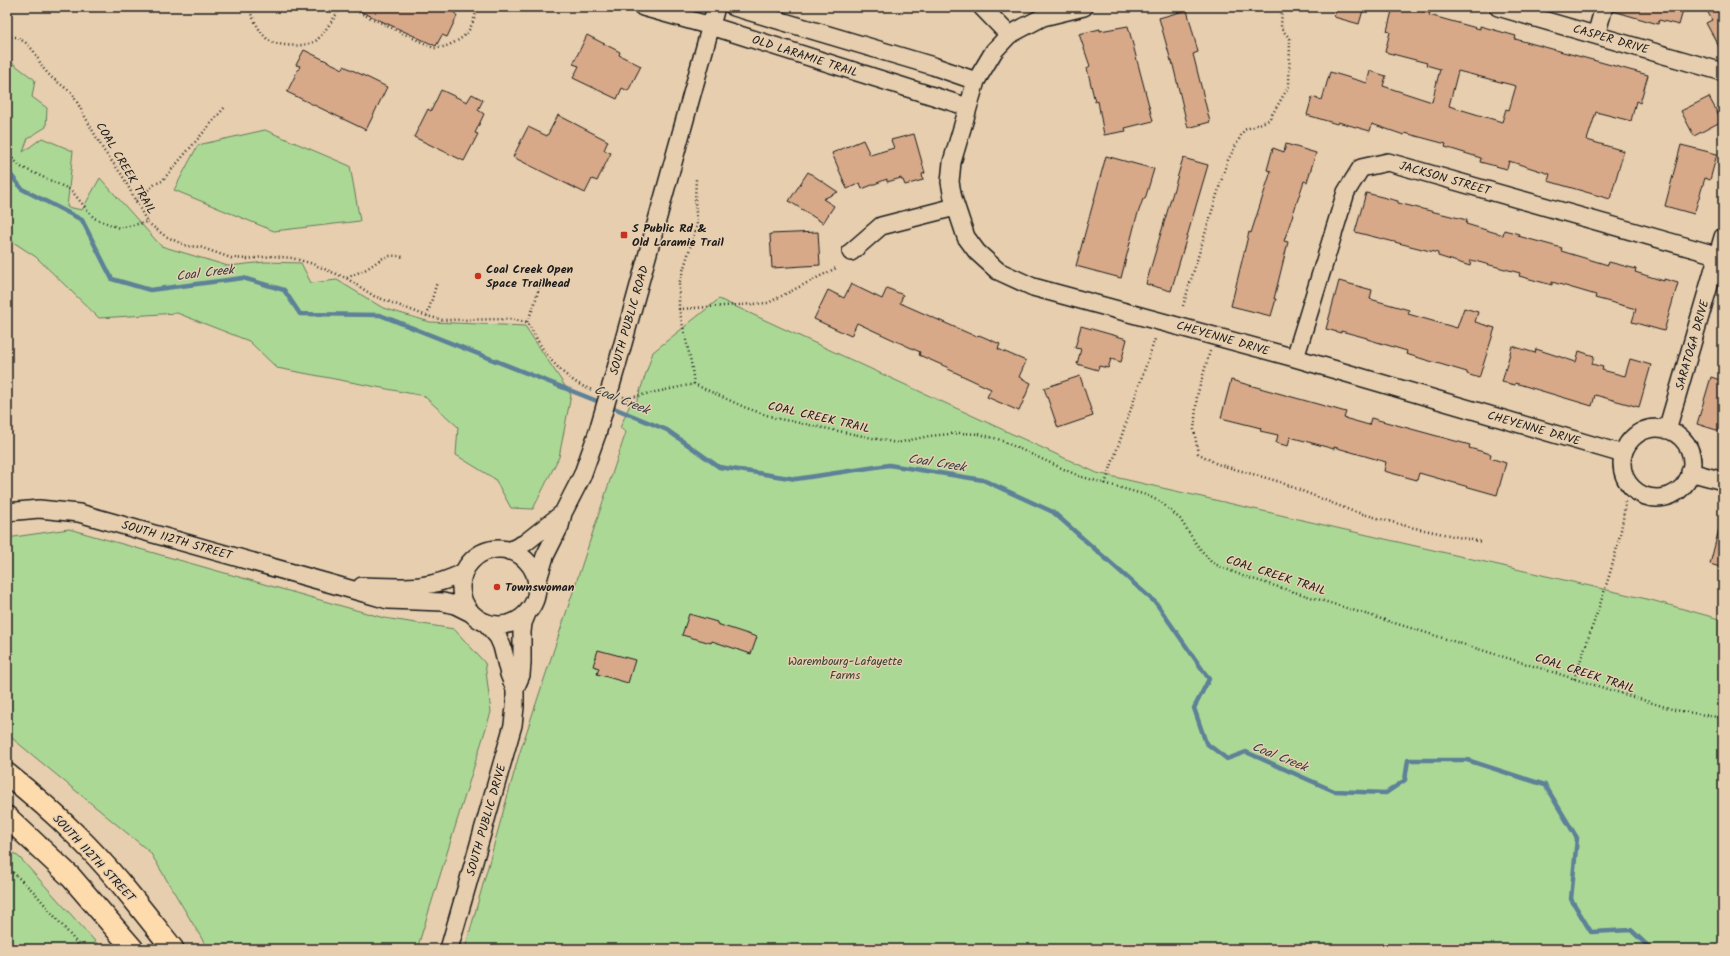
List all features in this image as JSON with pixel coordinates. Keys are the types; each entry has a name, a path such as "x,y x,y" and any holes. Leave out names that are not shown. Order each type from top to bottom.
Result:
{"main road":[{"name":"SOUTH 112TH STREET","path":"7,774 34,796 77,836 124,888 173,949"},
{"path":"7,818 71,877 133,949"}],"street":[{"name":"OLD LARAMIE TRAIL","path":"642,7 711,26 968,107"},
{"name":"SOUTH PUBLIC ROAD","path":"537,583 545,556 560,526 563,513 582,476 597,434 716,7"},
{"path":"734,7 976,80"},
{"path":"982,7 1009,35"},
{"path":"968,107 976,80 994,51 1009,35 1043,17 1084,7"},
{"name":"CASPER DRIVE","path":"1498,7 1723,72"},
{"path":"1596,35 1604,7"},
{"name":"CHEYENNE DRIVE","path":"968,107 952,162 950,182 955,207 966,237 977,252 998,271 1033,287 1295,358 1623,454"},
{"name":"JACKSON STREET","path":"1295,358 1346,192 1361,168 1388,162 1720,256"},
{"path":"851,252 881,226 955,207"},
{"name":"SARATOGA DRIVE","path":"1667,430 1720,256 1723,237"},
{"path":"1649,429 1667,430 1685,443 1690,452 1690,472 1686,481 1676,492 1663,498 1653,498 1639,493 1628,483 1623,474 1623,454 1627,445 1640,432 1649,429"},
{"path":"1690,472 1723,481"},
{"name":"SOUTH 112TH STREET","path":"7,512 39,509 79,513 388,600 443,602 455,605 478,618 498,638 502,646 509,674 515,689"},
{"name":"SOUTH PUBLIC ROAD","path":"509,551 525,543 563,513"},
{"path":"515,689 521,675 523,623 535,598 537,583 528,563 522,557 509,551 494,550 483,554 472,561 464,572 461,582 461,591 465,602 478,618 501,625 509,624 517,621 528,611"},
{"name":"SOUTH 112TH STREET","path":"344,587 423,587 444,582 464,572"},
{"name":"SOUTH PUBLIC DRIVE","path":"449,949 513,725 515,689"}],"path":[{"path":"248,7 261,32 269,40 284,45 302,45 317,40 341,7"},
{"path":"348,7 434,48 441,48 466,34 474,19 478,7"},
{"path":"1183,306 1227,162 1244,130 1269,120 1289,86 1290,39 1281,28 1282,7"},
{"name":"COAL CREEK TRAIL","path":"7,37 17,37 26,43 33,50 43,68 51,77 72,93 104,151 122,176 147,222 165,236 187,246 205,249 231,258 247,259 272,256 292,258 310,263 346,278 374,296 427,316 444,320 511,319 527,322"},
{"path":"136,201 154,184 162,181 225,107"},
{"path":"7,153 21,167 71,190 94,218 119,228 147,222"},
{"path":"620,397 627,398 694,384 691,362 679,309 679,284 697,225 695,201 696,180"},
{"path":"346,278 367,268 384,256 395,255 403,257"},
{"path":"679,309 768,302 838,267"},
{"path":"427,316 437,282"},
{"path":"540,284 534,306 527,322 552,361 574,381 587,388 600,392"},
{"path":"1212,336 1210,354 1197,396 1194,430 1198,453 1217,464 1277,481 1352,511 1410,527 1482,542"},
{"path":"1105,484 1155,339"},
{"name":"COAL CREEK TRAIL","path":"694,384 744,407 775,418 898,443 929,436 960,433 979,434 998,439 1079,476 1146,495 1161,502 1180,519 1196,545 1212,563 1243,576 1675,710 1723,718"},
{"path":"1574,679 1602,597 1616,548 1625,512 1625,500"},
{"path":"7,867 35,893 82,949"}],"green space":[{"path":"7,59 35,80 32,97 47,108 46,127 28,138 23,152 42,138 73,151 67,207 82,210 100,178 161,246 228,266 265,262 301,263 311,283 337,280 383,308 430,322 525,326 571,395 559,457 533,509 511,508 495,479 456,455 458,427 424,396 277,368 249,341 177,313 99,318 36,257 7,238"},
{"path":"265,130 350,166 360,221 274,231 174,190 198,145"},
{"name":"Warembourg-Lafayette Farms","path":"719,299 1097,473 1651,600 1723,620 1723,949 465,949 519,755 626,432 620,428 631,402 636,403 653,352"},
{"path":"69,529 384,618 454,629 485,663 491,712 417,949 208,949 150,852 7,734 7,538"},
{"path":"7,848 20,858 102,949 7,949"}],"building":[{"path":"351,7 445,7 454,12 457,16 447,37 442,35 436,46"},
{"path":"1337,7 1364,7 1359,24 1334,17"},
{"path":"1393,7 1407,7 1430,13 1429,15 1480,29 1480,26 1516,36 1515,39 1648,75 1640,103 1636,101 1631,121 1596,112 1587,140 1624,151 1610,199 1548,181 1550,174 1509,161 1507,169 1480,162 1481,158 1445,147 1446,144 1405,133 1404,135 1372,124 1370,131 1338,122 1337,124 1307,115 1312,97 1322,100 1330,72 1367,83 1370,71 1386,76 1383,86 1432,102 1440,69 1426,65 1427,63 1385,52 1390,32 1387,31","holes":["1458,71 1516,86 1509,110 1506,109 1502,122 1449,106"]},
{"path":"1614,7 1684,7 1679,25 1659,20 1658,24 1613,11"},
{"path":"1705,7 1723,7 1723,54 1706,23 1712,20"},
{"path":"1187,10 1198,52 1193,54 1210,122 1188,128 1172,61 1159,18"},
{"path":"1128,26 1153,121 1125,128 1126,131 1104,135 1098,101 1095,102 1087,68 1090,66 1079,34 1100,29 1100,31"},
{"path":"587,35 620,52 619,55 641,66 628,91 622,88 617,99 573,78 579,66 573,64"},
{"path":"304,50 343,69 344,66 387,87 366,130 287,92 300,66 296,65"},
{"path":"441,90 467,102 472,94 483,100 478,110 484,114 475,133 478,134 464,161 414,137 428,109 431,111"},
{"path":"1709,97 1722,121 1694,136 1681,111"},
{"path":"558,115 608,141 604,150 611,153 597,181 592,179 585,193 513,157 528,127 547,136"},
{"path":"914,134 925,173 922,174 923,180 905,185 901,178 887,182 887,179 862,189 860,183 847,189 832,153 863,140 870,155 894,148 891,140"},
{"path":"1286,144 1316,153 1307,182 1304,181 1284,241 1288,242 1271,316 1231,306 1249,232 1251,233 1271,171 1267,170 1273,148 1284,152"},
{"path":"1681,145 1717,154 1710,180 1705,178 1694,214 1665,206"},
{"path":"1106,156 1154,169 1145,199 1143,199 1136,219 1121,278 1076,266"},
{"path":"1183,158 1208,165 1171,291 1146,284"},
{"path":"808,172 838,192 823,199 834,206 823,223 789,201"},
{"path":"1366,193 1398,201 1398,203 1467,220 1466,224 1503,235 1504,230 1519,234 1518,236 1562,248 1561,251 1608,265 1609,262 1636,269 1635,272 1664,281 1664,279 1678,283 1664,331 1632,322 1636,309 1595,298 1596,295 1552,282 1552,285 1519,276 1520,273 1471,260 1470,266 1438,256 1438,253 1355,232"},
{"path":"818,232 820,265 772,268 770,234"},
{"path":"1339,281 1372,290 1370,299 1409,310 1408,314 1457,328 1464,308 1478,312 1475,322 1495,328 1479,378 1467,374 1467,372 1406,354 1407,351 1367,338 1341,331 1341,333 1326,329"},
{"path":"851,284 882,299 887,288 903,295 900,303 977,337 979,335 1000,344 998,349 1026,361 1019,377 1031,383 1019,411 987,397 991,389 919,355 920,352 857,323 851,336 814,319 828,290 844,298"},
{"path":"1081,326 1127,339 1121,362 1111,359 1108,368 1099,366 1098,370 1077,364 1081,349 1075,348"},
{"path":"1512,346 1535,353 1536,349 1576,362 1579,351 1594,356 1592,364 1603,367 1602,370 1625,376 1630,359 1651,365 1639,407 1595,395 1592,406 1515,383 1515,385 1502,382"},
{"path":"1080,376 1093,416 1058,428 1044,388"},
{"path":"1711,377 1723,381 1723,432 1697,424"},
{"path":"1231,380 1346,412 1344,418 1369,425 1371,418 1470,445 1469,448 1491,454 1490,458 1506,463 1497,495 1419,473 1417,480 1384,471 1386,462 1334,447 1334,449 1290,437 1288,446 1276,443 1278,435 1260,431 1261,428 1221,418"},
{"path":"1719,529 1723,530 1723,568 1710,564"},
{"path":"689,614 717,622 717,624 757,637 751,654 712,641 711,643 682,635"},
{"path":"598,650 635,660 628,683 597,674 599,668 593,666"}],"waterway":[{"name":"Coal Creek","path":"7,170 22,189 82,220 112,279 150,290 243,278 284,290 300,314 380,315 602,403"},
{"name":"Coal Creek","path":"609,406 667,430 719,467 796,479 889,465 983,480 1053,512 1156,603 1209,679 1194,708 1206,743 1227,759 1246,752 1334,791 1386,793 1405,780 1408,760 1467,760 1545,785 1577,838 1571,899 1591,932 1631,930 1651,949"}],"place":[{"name":"S Public Rd & Old Laramie Trail","path":"624,235"},
{"name":"Coal Creek Open Space Trailhead","path":"478,276"},
{"name":"Townswoman","path":"497,587"}]}
